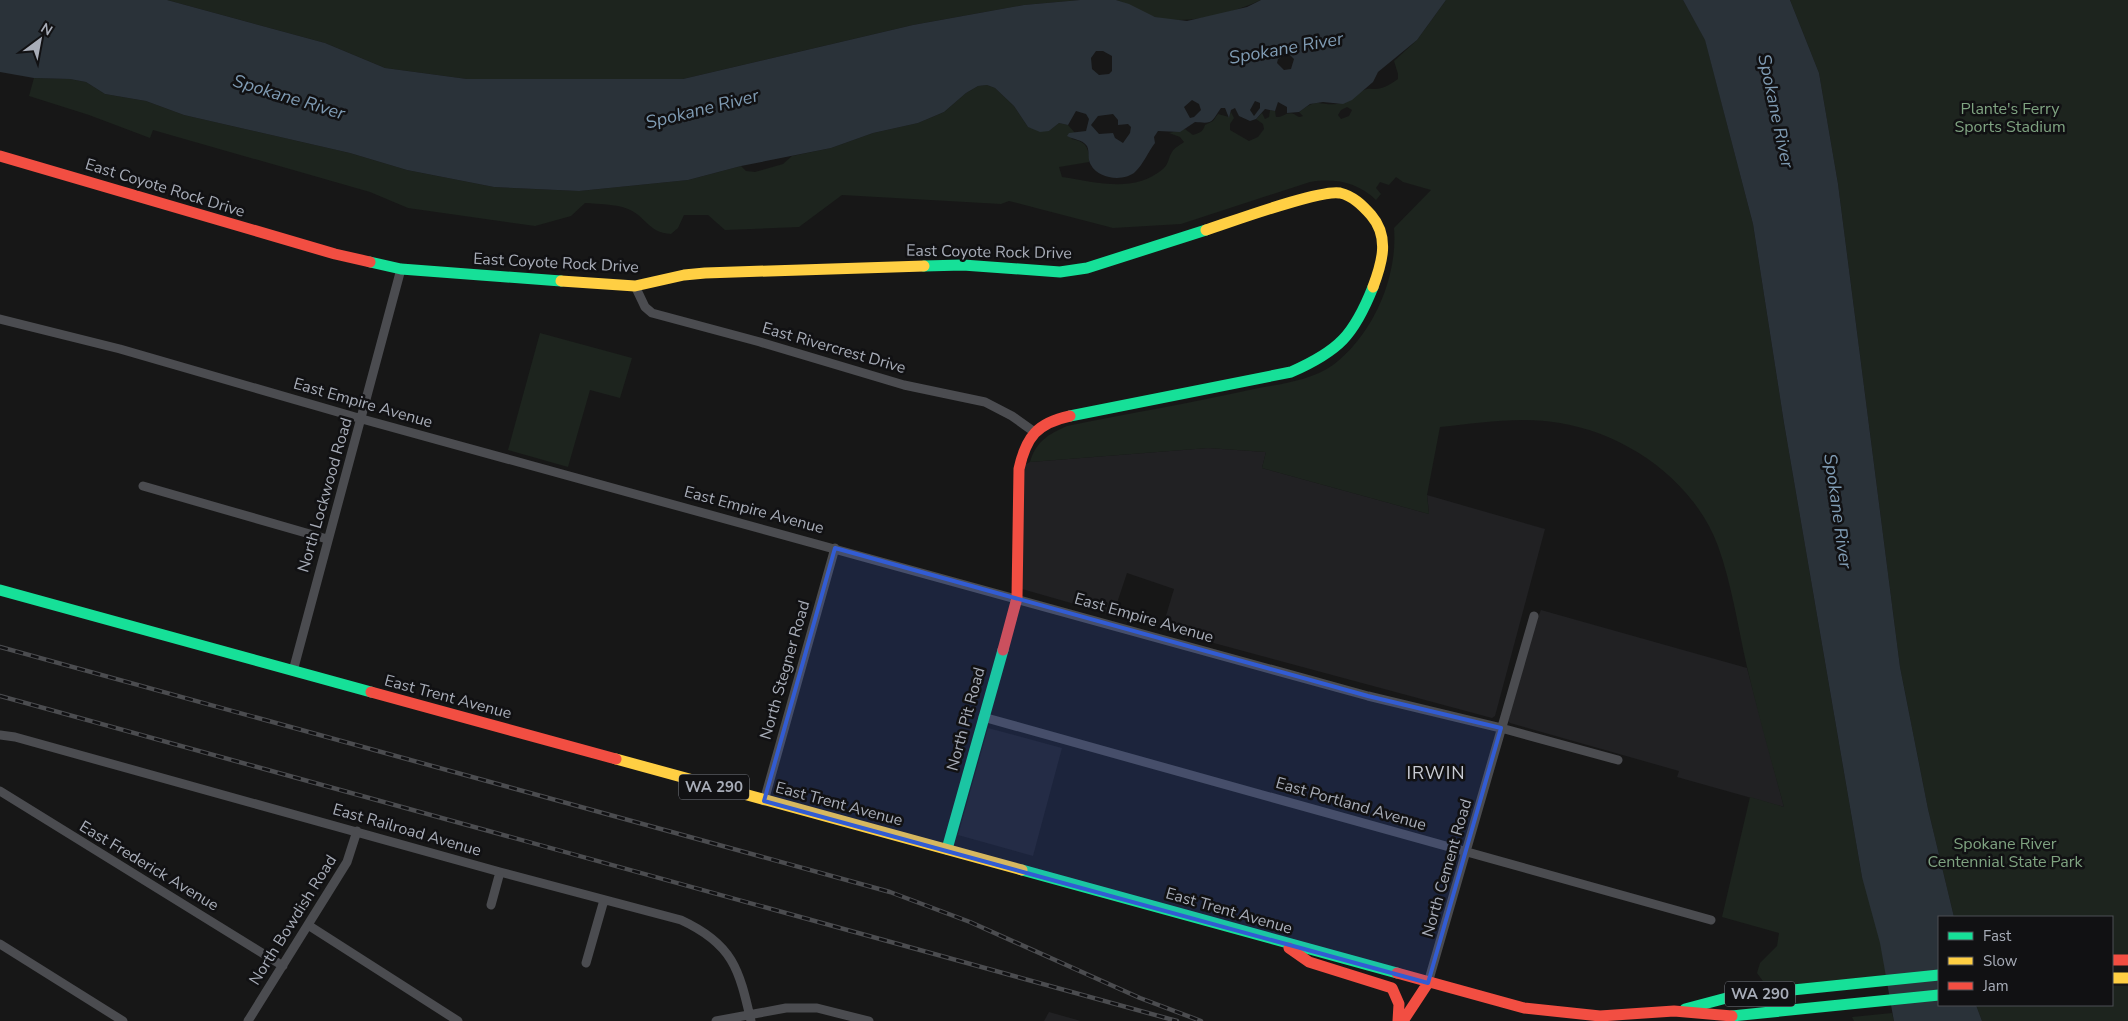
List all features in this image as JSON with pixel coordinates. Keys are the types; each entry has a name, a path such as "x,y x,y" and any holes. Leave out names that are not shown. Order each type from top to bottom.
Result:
{"main road":[{"name":"East Coyote Rock Drive","path":"0,156 335,254 401,269 635,286 684,274 705,273 963,265 1060,272 1087,268 1314,196 1339,193 1360,202 1377,222 1383,242 1382,264 1361,317 1344,339 1321,359 1291,372 1060,418 1034,432"},
{"path":"1017,598 1019,469 1023,449 1034,432"},
{"name":"East Trent Avenue","path":"0,590 1519,1007 1562,1014 1600,1016 1674,1011 1733,1016 1938,995"},
{"name":"North Pit Road","path":"947,850 1017,598"},
{"path":"1283,942 1309,962 1382,983 1392,988 1398,996 1400,1006 1398,1021"},
{"path":"2113,960 2128,960"},
{"name":"East Trent Avenue","path":"1674,1011 1734,996 1938,975"},
{"path":"2113,978 2128,978"},
{"path":"1403,1021 1428,983"}],"street":[{"name":"North Lockwood Road","path":"293,671 401,269"},
{"name":"East Rivercrest Drive","path":"635,286 645,307 652,313 760,342 904,385 985,402 1012,416 1034,432"},
{"name":"East Empire Avenue","path":"0,318 1359,693 1501,728 1618,760"},
{"path":"142,486 327,540"},
{"name":"North Stegner Road","path":"764,800 835,548"},
{"name":"North Cement Road","path":"1428,983 1534,616"},
{"name":"East Portland Avenue","path":"983,717 1711,920"},
{"name":"East Railroad Avenue","path":"0,735 15,736 500,872 681,920 700,928 716,941 730,957 743,981 750,1018"},
{"name":"East Frederick Avenue","path":"0,790 282,966"},
{"name":"North Bowdish Road","path":"248,1021 347,862 357,831"},
{"path":"491,905 500,872"},
{"path":"586,963 604,900"},
{"path":"308,926 458,1021"},
{"path":"0,944 123,1021"},
{"path":"716,1021 750,1018 786,1008 817,1008 869,1021"}],"highlighted area":[{"path":"835,548 1368,696 1501,728 1428,983 764,801"}],"shaded area":[{"path":"1208,448 1266,452 1262,468 1429,514 1427,495 1545,529 1495,716 1492,718 1162,629 1174,589 1127,573 1113,615 1022,589 1024,465 1030,462"},
{"path":"1541,610 1747,668 1784,807 1677,777 1679,771 1510,723 1508,721 1535,624"},
{"path":"988,728 1062,748 1033,856 958,835"},
{"path":"1049,1012 1081,1021 1044,1021"}],"green space":[{"path":"167,0 1080,0 1024,5 913,25 683,79 467,79 385,68 325,43"},
{"path":"1116,0 1261,0 1209,17 1181,20 1150,16"},
{"path":"1446,0 1683,0 1705,39 1753,224 1784,423 1862,877 1938,970 1787,985 1786,982 1765,984 1757,973 1760,963 1777,946 1779,933 1722,917 1750,797 1784,807 1747,667 1731,591 1718,546 1707,523 1693,501 1675,481 1655,464 1633,450 1610,438 1585,429 1545,421 1500,421 1440,427 1427,495 1429,514 1262,468 1266,452 1208,448 1030,462 1036,449 1044,439 1067,426 1295,381 1315,375 1333,365 1360,338 1380,304 1392,266 1394,228 1431,190 1403,182 1396,177 1389,185 1380,182 1376,188 1381,194 1376,200 1353,185 1337,181 1310,182 1181,224 1113,228 1009,201 1001,204 842,195 799,227 725,230 708,215 684,215 678,228 671,234 657,230 634,212 623,207 585,203 571,216 535,226 408,208 370,192 153,130 150,138 89,115 29,96 34,78 70,79 86,82 105,94 146,101 184,115 350,153 407,170 494,187 579,191 688,180 741,166 746,171 755,172 783,164 792,156 831,148 873,133 918,123 944,112 966,93 978,86 987,85 995,88 1014,106 1028,127 1049,131 1059,123 1068,125 1075,133 1069,133 1072,139 1080,141 1086,146 1089,153 1089,162 1059,167 1062,177 1101,183 1127,184 1151,177 1165,167 1173,151 1184,142 1180,137 1169,133 1185,129 1193,135 1197,134 1202,131 1205,125 1213,121 1218,114 1229,117 1231,112 1234,118 1230,124 1230,130 1249,141 1258,137 1264,129 1263,124 1256,119 1262,113 1265,119 1269,117 1270,110 1275,111 1276,117 1291,113 1300,117 1303,116 1299,112 1314,103 1341,103 1366,89 1388,86 1398,79 1394,61 1417,40","holes":["1347,107 1352,110 1349,116 1341,119 1338,115 1341,110"]},
{"name":"Plante's Ferry Sports Stadium","path":"1790,0 2128,0 2128,956 2113,956 2113,916 1954,916 1928,809 1900,667 1838,184 1819,73"},
{"path":"540,333 632,358 620,398 590,390 568,467 508,450"},
{"path":"2113,986 2128,986 2128,1021 1982,1021 1976,1006 2113,1006"},
{"path":"1892,1013 1894,1021 1854,1021 1852,1017"}],"water":[{"name":"Spokane River","path":"0,0 167,0 325,43 385,68 467,79 683,79 913,25 1024,5 1080,0 1116,0 1129,4 1155,17 1187,21 1247,7 1261,0 1446,0 1417,40 1378,72 1373,82 1352,100 1343,104 1323,102 1310,104 1299,112 1287,113 1287,107 1278,102 1275,111 1265,109 1256,119 1250,121 1239,116 1235,108 1231,110 1229,118 1225,108 1221,108 1209,122 1195,122 1180,132 1158,131 1154,137 1155,143 1138,169 1130,175 1118,178 1105,176 1094,170 1090,163 1087,146 1067,136 1069,133 1086,131 1089,119 1086,114 1076,111 1068,125 1059,123 1049,131 1040,132 1028,127 1014,106 995,88 987,85 978,86 966,93 944,112 918,123 873,133 831,148 741,166 688,180 579,191 494,187 407,170 350,153 184,115 146,101 105,94 86,82 70,79 34,78 0,72","holes":["1096,51 1103,51 1112,56 1112,71 1109,74 1099,75 1092,69 1091,58","1288,53 1294,59 1291,69 1284,70 1277,63 1278,59","1192,100 1199,104 1201,110 1194,117 1190,118 1184,107","1255,101 1260,103 1260,108 1254,116 1250,110","1113,114 1118,120 1118,125 1128,124 1131,127 1130,133 1123,143 1115,138 1113,133 1099,134 1091,125 1098,116"]},
{"name":"Spokane River","path":"1683,0 1790,0 1819,73 1838,184 1900,667 1928,809 1954,916 1938,916 1938,1006 1976,1006 1982,1021 1894,1021 1880,943 1862,877 1784,423 1753,224 1705,40"}],"railway":[{"path":"0,647 890,892 970,922 1140,998 1201,1021"},
{"path":"0,696 1177,1021"}],"traffic: fast":[{"path":"924,266 963,265 1060,272 1087,268 1206,230"},
{"path":"370,262 401,269 561,281"},
{"path":"1070,416 1291,372 1321,357 1343,340 1359,318 1373,287"},
{"path":"0,590 371,692"},
{"path":"947,849 1003,650"},
{"path":"1022,870 1397,973"},
{"path":"1685,1009 1734,996 1938,975"},
{"path":"1732,1016 1938,995"}],"traffic: slow":[{"path":"1206,230 1314,196 1330,193 1345,194 1357,201 1368,211 1381,232 1381,259 1373,287"},
{"path":"561,281 635,286 684,275 705,273 924,266"},
{"path":"616,759 1022,870"},
{"path":"2113,978 2128,978"}],"traffic: jam":[{"path":"0,156 335,254 370,262"},
{"path":"1003,650 1017,598 1019,469 1022,458 1025,448 1041,427 1070,416"},
{"path":"371,692 616,759"},
{"path":"1289,948 1309,962 1392,988 1399,1004 1398,1021"},
{"path":"2113,960 2128,960"},
{"path":"1397,973 1524,1008 1600,1016 1674,1011 1732,1016"},
{"path":"1403,1021 1428,983"}],"district":[{"name":"IRWIN","path":"1436,773"}],"park label":[{"name":"Spokane River Centennial State Park","path":"2005,853"}]}
